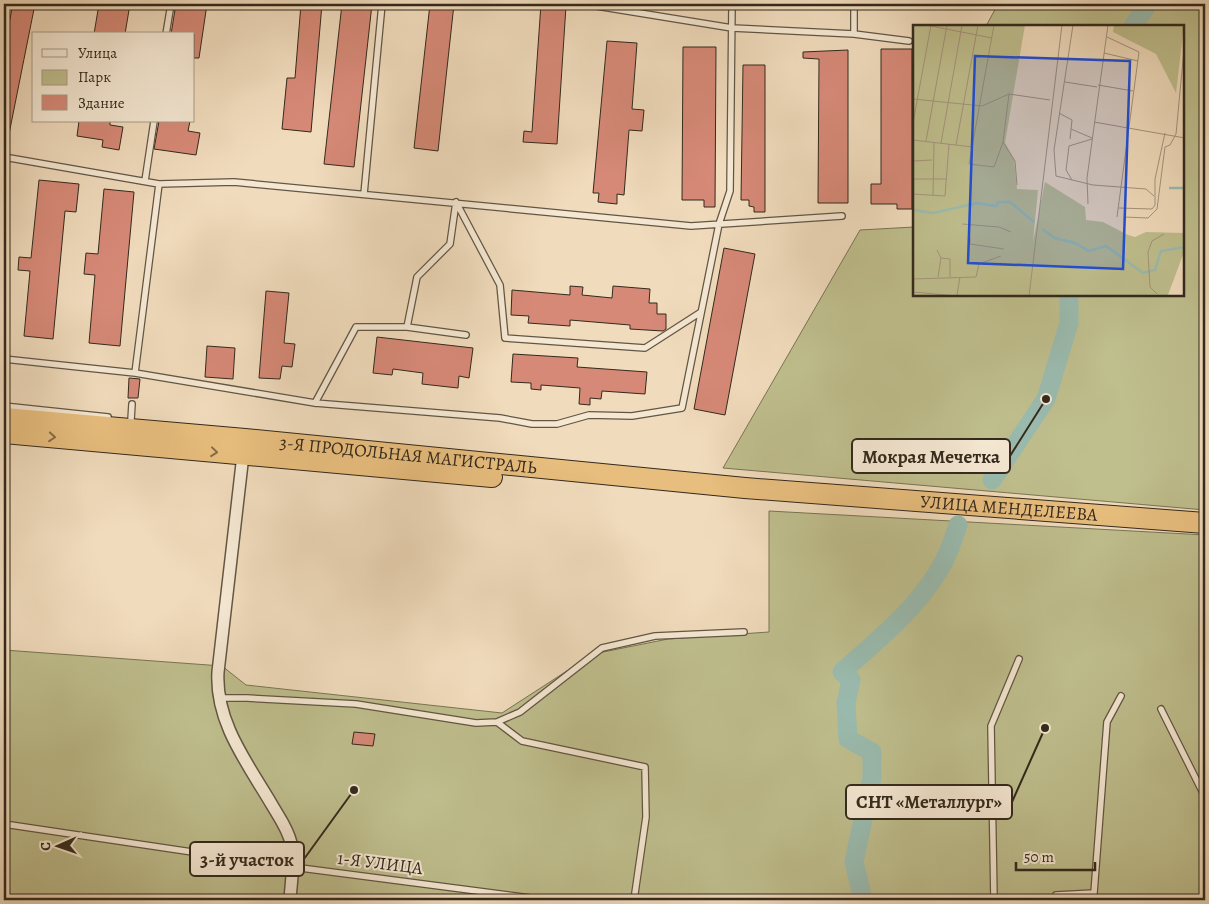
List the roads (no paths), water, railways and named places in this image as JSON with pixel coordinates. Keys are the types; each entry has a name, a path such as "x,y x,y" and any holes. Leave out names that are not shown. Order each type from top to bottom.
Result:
{"highway":[{"name":"3-Я ПРОДОЛЬНАЯ МАГИСТРАЛЬ","path":"4,418 812,498"},
{"name":"3-Я ПРОДОЛЬНАЯ МАГИСТРАЛЬ","path":"4,434 243,455 812,498"},
{"name":"УЛИЦА МЕНДЕЛЕЕВА","path":"812,498 1205,523"},
{"name":"УЛИЦА МЕНДЕЛЕЕВА","path":"812,498 1205,532"}],"street":[{"path":"243,455 220,653 217,698 231,734 291,842 290,900"}],"lane":[{"path":"166,32 170,4"},
{"path":"364,194 382,4"},
{"path":"584,4 732,28 854,34 909,41"},
{"path":"4,359 135,373 315,403 500,418 532,424 557,424 589,415 632,416 682,408 719,224 730,191 732,4"},
{"path":"854,4 854,34"},
{"path":"145,181 154,122"},
{"path":"4,157 159,184 234,182 690,226 842,216"},
{"path":"135,373 159,184"},
{"path":"456,202 500,285 505,338 645,348 701,312"},
{"path":"407,327 417,277 450,244 456,202"},
{"path":"315,403 356,327 407,327 466,335"},
{"path":"131,420 132,404"},
{"path":"4,406 111,418"},
{"path":"121,419 139,421"},
{"path":"217,698 356,704 476,723 497,722 520,712 602,648 655,636 744,632"},
{"path":"994,900 991,726 1018,659"},
{"path":"1056,895 1094,893 1107,722 1121,696"},
{"path":"1162,709 1205,797"},
{"path":"497,722 522,741 645,767 646,817 634,900"},
{"name":"1-Я УЛИЦА","path":"4,824 292,867 546,900"}],"waterway":[{"path":"1134,25 1148,4"},
{"path":"992,480 1046,399 1069,323 1069,296"},
{"path":"863,900 854,862 872,777 872,752 848,739 846,703 851,680 842,672 898,621 924,592 946,557 958,525"}],"place":[{"name":"Мокрая Мечетка","path":"1046,399"},
{"name":"СНТ «Металлург»","path":"1045,728"},
{"name":"3-й участок","path":"354,790"}]}
